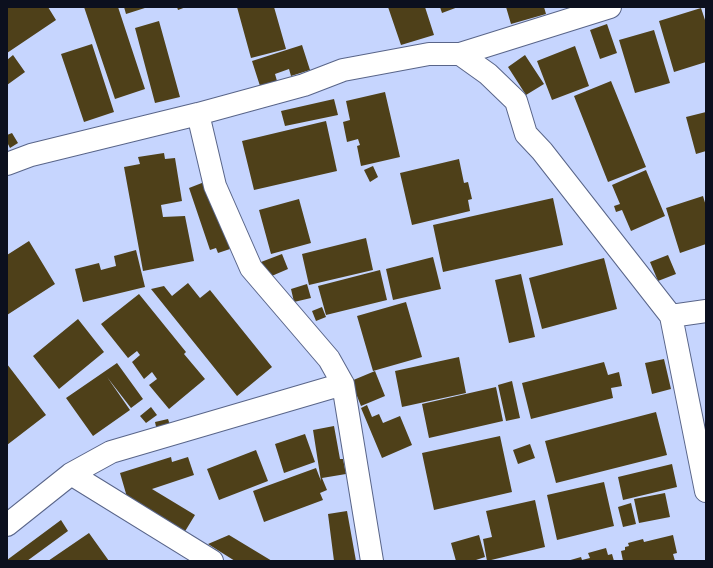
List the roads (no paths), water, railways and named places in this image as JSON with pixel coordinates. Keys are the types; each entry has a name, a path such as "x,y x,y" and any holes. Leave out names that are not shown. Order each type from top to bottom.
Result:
{"street":[{"path":"7,164 31,155 198,114 304,85 343,70 429,54 460,54 610,7"},
{"path":"460,54 488,74 516,101 526,134 542,151 671,316 706,492"},
{"path":"198,114 215,186 251,268 329,358 343,384 372,561"},
{"path":"671,316 706,311"},
{"path":"7,525 71,474 111,452 343,384"},
{"path":"71,474 212,561"}]}
